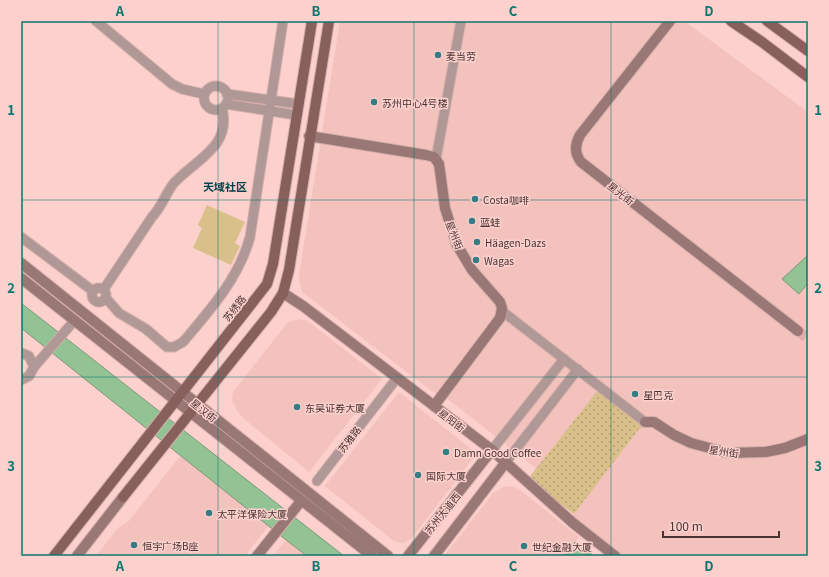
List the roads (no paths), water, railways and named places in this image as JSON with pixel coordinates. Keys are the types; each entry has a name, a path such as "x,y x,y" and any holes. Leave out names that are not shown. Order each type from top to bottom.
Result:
{"main road":[{"name":"苏绣路","path":"54,556 267,284 273,264 312,21"},
{"path":"123,497 271,312 283,293 289,270 328,21"},
{"path":"731,21 762,42 808,77"},
{"path":"767,21 808,51"}],"street":[{"path":"96,21 172,84 182,89 204,94"},
{"path":"81,312 97,288 105,294 119,313 146,330 166,347 174,347 183,342 235,276 247,250 250,237 283,21"},
{"path":"309,136 426,155 436,160 461,21"},
{"name":"星光街","path":"670,21 580,135 576,146 577,156 585,164 798,330"},
{"path":"21,237 100,302 152,217 159,210 167,193 174,183 220,140 225,122 224,106 227,94 223,88 216,85 208,88 204,94 204,101 208,107 215,110 224,106 296,115"},
{"path":"227,94 298,104"},
{"name":"星州街","path":"436,160 441,169 445,208 454,236 472,270 500,302 502,311"},
{"name":"星汉街","path":"21,263 81,312 179,397 190,412 372,556"},
{"name":"星汉街","path":"21,278 74,321 179,397 197,404 388,556"},
{"name":"星阳街","path":"283,293 303,306 492,450 573,523 615,556"},
{"path":"434,406 500,318 502,311 645,422"},
{"path":"21,380 30,376 34,367 74,321"},
{"path":"21,353 29,356 34,367"},
{"path":"492,450 564,359"},
{"path":"506,462 578,369"},
{"name":"苏雅路","path":"317,481 397,378"},
{"name":"星州街","path":"645,422 654,422 674,435 691,443 728,453 766,452 785,448 808,439"},
{"name":"苏州大道西","path":"408,556 492,450"},
{"name":"苏州大道西","path":"434,556 506,462"},
{"path":"77,556 123,497"},
{"path":"257,556 301,501"}],"tunnel":[{"path":"798,331 808,339"}],"place":[{"name":"麦当劳","path":"438,55"},
{"name":"苏州中心4号楼","path":"374,102"},
{"name":"Costa咖啡","path":"475,199"},
{"name":"蓝蛙","path":"472,221"},
{"name":"Häagen-Dazs","path":"477,242"},
{"name":"Wagas","path":"476,260"},
{"name":"星巴克","path":"635,394"},
{"name":"东吴证券大厦","path":"297,407"},
{"name":"Damn Good Coffee","path":"446,452"},
{"name":"国际大厦","path":"418,475"},
{"name":"太平洋保险大厦","path":"209,513"},
{"name":"恒宇广场B座","path":"134,545"},
{"name":"世纪金融大厦","path":"524,546"}],"district":[{"name":"天域社区","path":"225,186"}]}
